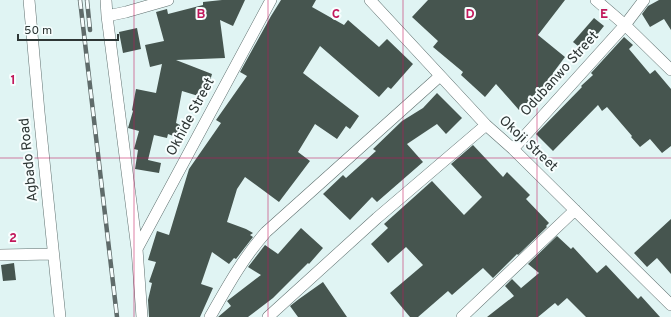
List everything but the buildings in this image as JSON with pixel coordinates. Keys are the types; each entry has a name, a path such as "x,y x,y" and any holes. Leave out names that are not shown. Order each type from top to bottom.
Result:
{"street":[{"name":"Agbado Road","path":"29,0 60,317"},
{"path":"106,0 137,249 142,317"},
{"path":"107,16 168,0"},
{"name":"Okhide Street","path":"137,249 271,0"},
{"name":"Okoji Street","path":"370,0 486,125 514,149 671,305"},
{"path":"596,0 625,25 671,70"},
{"name":"Odubanwo Street","path":"514,149 625,25 644,0"},
{"path":"210,317 234,274 252,248 266,232 440,76"},
{"path":"268,317 377,218 486,125"},
{"path":"462,317 575,210"},
{"path":"0,256 53,254"}],"railway":[{"path":"80,0 117,317"},
{"path":"87,0 90,30"}]}
